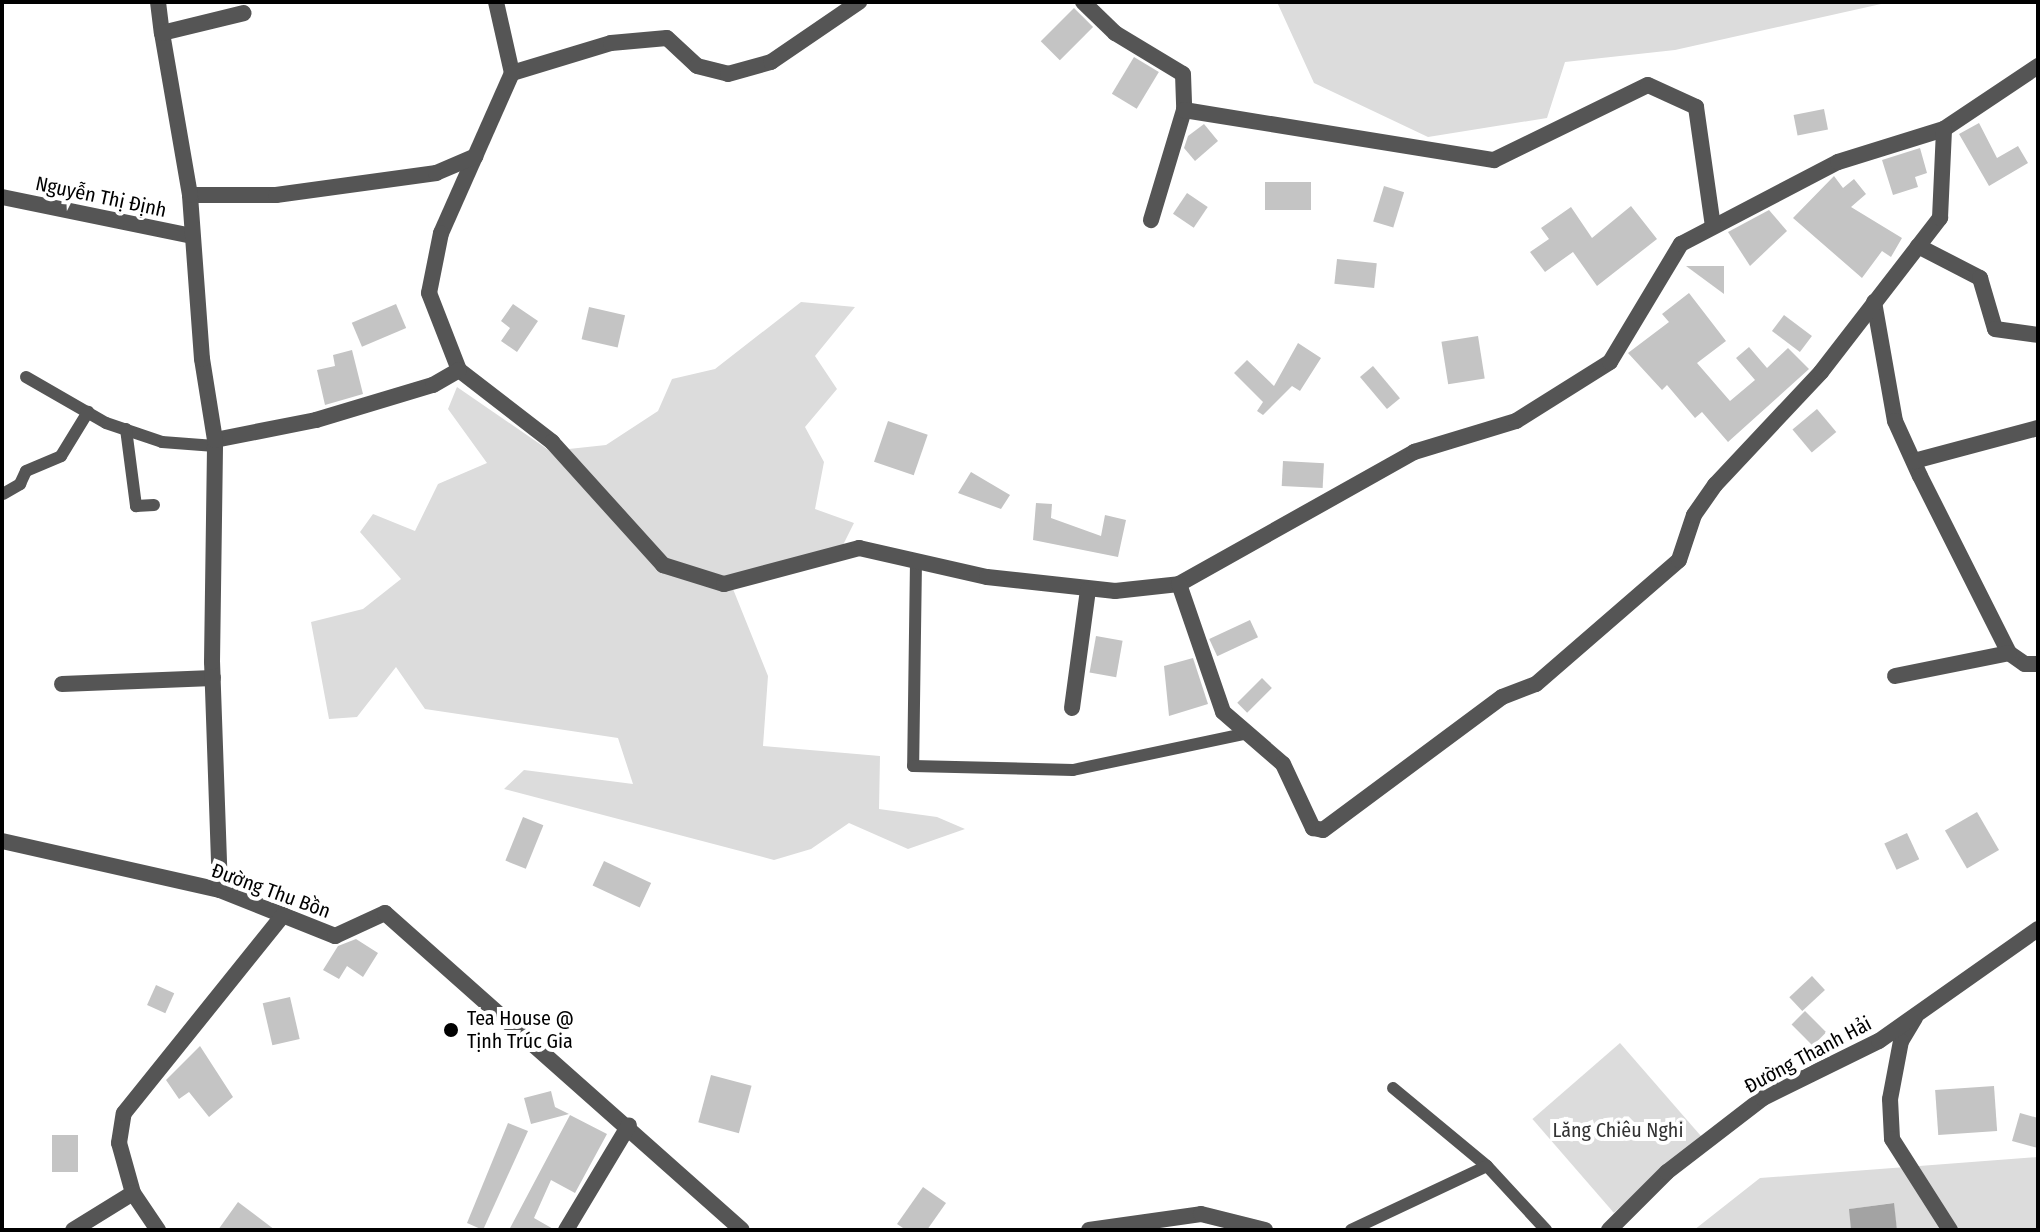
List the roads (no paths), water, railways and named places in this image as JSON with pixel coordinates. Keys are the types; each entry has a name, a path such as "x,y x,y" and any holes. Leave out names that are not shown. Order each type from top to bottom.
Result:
{"street":[{"path":"158,2 190,195 215,443 213,678 220,890"},
{"path":"496,2 512,73 441,233 429,282 434,311 459,370 563,453 597,487 641,546 694,580 759,579 841,548 1088,590 1179,584 1414,452 1516,421 1568,391 1610,362 1681,244 1838,162 1944,129 2038,66"},
{"path":"512,73 611,43 667,38 697,66 747,73 806,41 859,2"},
{"path":"1083,2 1115,33 1183,74 1184,110 1151,220"},
{"path":"162,33 244,13"},
{"path":"1184,110 1494,160 1648,85 1696,107 1713,226"},
{"path":"1179,584 1223,712 1244,734 1283,764 1313,828 1323,830 1502,697 1536,684 1679,560 1694,515 1715,485 1821,372 1940,218 1944,129"},
{"path":"190,195 276,195 436,173 476,156"},
{"name":"Nguyễn Thị Định","path":"2,197 192,236"},
{"path":"1918,246 1980,278 1995,329 2038,335"},
{"path":"1874,302 1891,406 1914,461 2009,653 2025,664 2038,664"},
{"path":"215,443 316,420 433,385 459,370"},
{"path":"1914,461 2038,428"},
{"path":"1072,708 1088,590"},
{"path":"1895,676 2009,653"},
{"path":"62,684 213,678"},
{"name":"Đường Thu Bồn","path":"2,841 220,890 335,936 385,913 629,1125 742,1230"},
{"path":"158,1230 133,1193 119,1143 124,1113 283,915"},
{"name":"Đường Thanh Hải","path":"1609,1230 1667,1172 1763,1098 1879,1041 2038,929"},
{"path":"1918,1013 1901,1041 1890,1099 1892,1139 1950,1230"},
{"path":"566,1230 629,1125"},
{"path":"73,1230 133,1193"},
{"path":"1089,1230 1201,1214 1263,1230"}],"lane":[{"path":"26,377 88,412 162,442 215,443"},
{"path":"3,494 20,484 26,471 61,456 88,412"},
{"path":"126,429 136,506 154,505"},
{"path":"916,561 913,766 1073,770 1244,734"},
{"path":"1393,1088 1487,1166 1546,1230"},
{"path":"1351,1230 1487,1166"}],"place":[{"name":"Tea House @ Tịnh Trúc Gia","path":"451,1030"}],"park label":[{"name":"Lăng Chiêu Nghi","path":"1618,1130"}]}
